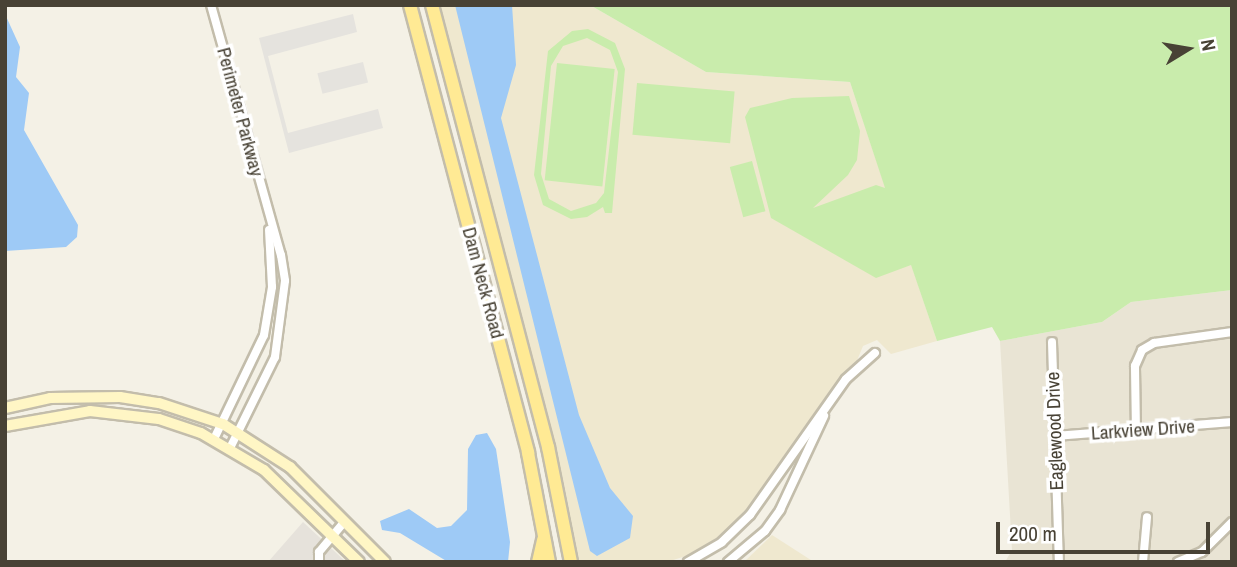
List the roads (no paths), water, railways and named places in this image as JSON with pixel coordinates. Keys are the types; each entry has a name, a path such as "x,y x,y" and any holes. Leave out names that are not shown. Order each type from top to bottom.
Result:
{"main road":[{"name":"Dam Neck Road","path":"410,5 528,453 549,562"},
{"name":"Dam Neck Road","path":"432,5 548,447 571,562"},
{"path":"538,562 544,536"}],"street":[{"name":"Perimeter Parkway","path":"211,5 283,268 282,332 266,382 230,447"},
{"name":"Perimeter Parkway","path":"214,439 253,367 269,316 272,274 268,220"},
{"path":"1136,432 1135,366 1142,350 1154,343 1232,332"},
{"name":"Eaglewood Drive","path":"1052,342 1059,562"},
{"path":"688,562 722,542 750,515 833,398 859,365 875,354"},
{"path":"5,408 50,398 120,397 170,406 223,424 290,467 386,562"},
{"path":"728,562 765,531 780,510 833,398"},
{"path":"5,426 59,414 111,412 159,419 214,439 264,470 359,562"},
{"name":"Larkview Drive","path":"1055,436 1136,432 1232,422"},
{"path":"1143,562 1147,517"},
{"path":"319,562 319,552 345,521"},
{"path":"1178,562 1202,552 1232,522"}],"water":[{"path":"455,5 512,5 516,65 501,118 579,415 610,488 633,516 630,538 597,556 590,551"},
{"path":"5,14 20,47 16,77 29,93 24,130 78,225 77,237 66,247 5,251"},
{"path":"487,433 496,449 510,542 508,562 448,562 400,533 382,530 380,521 409,509 437,528 451,526 467,510 468,449 476,435"}]}
